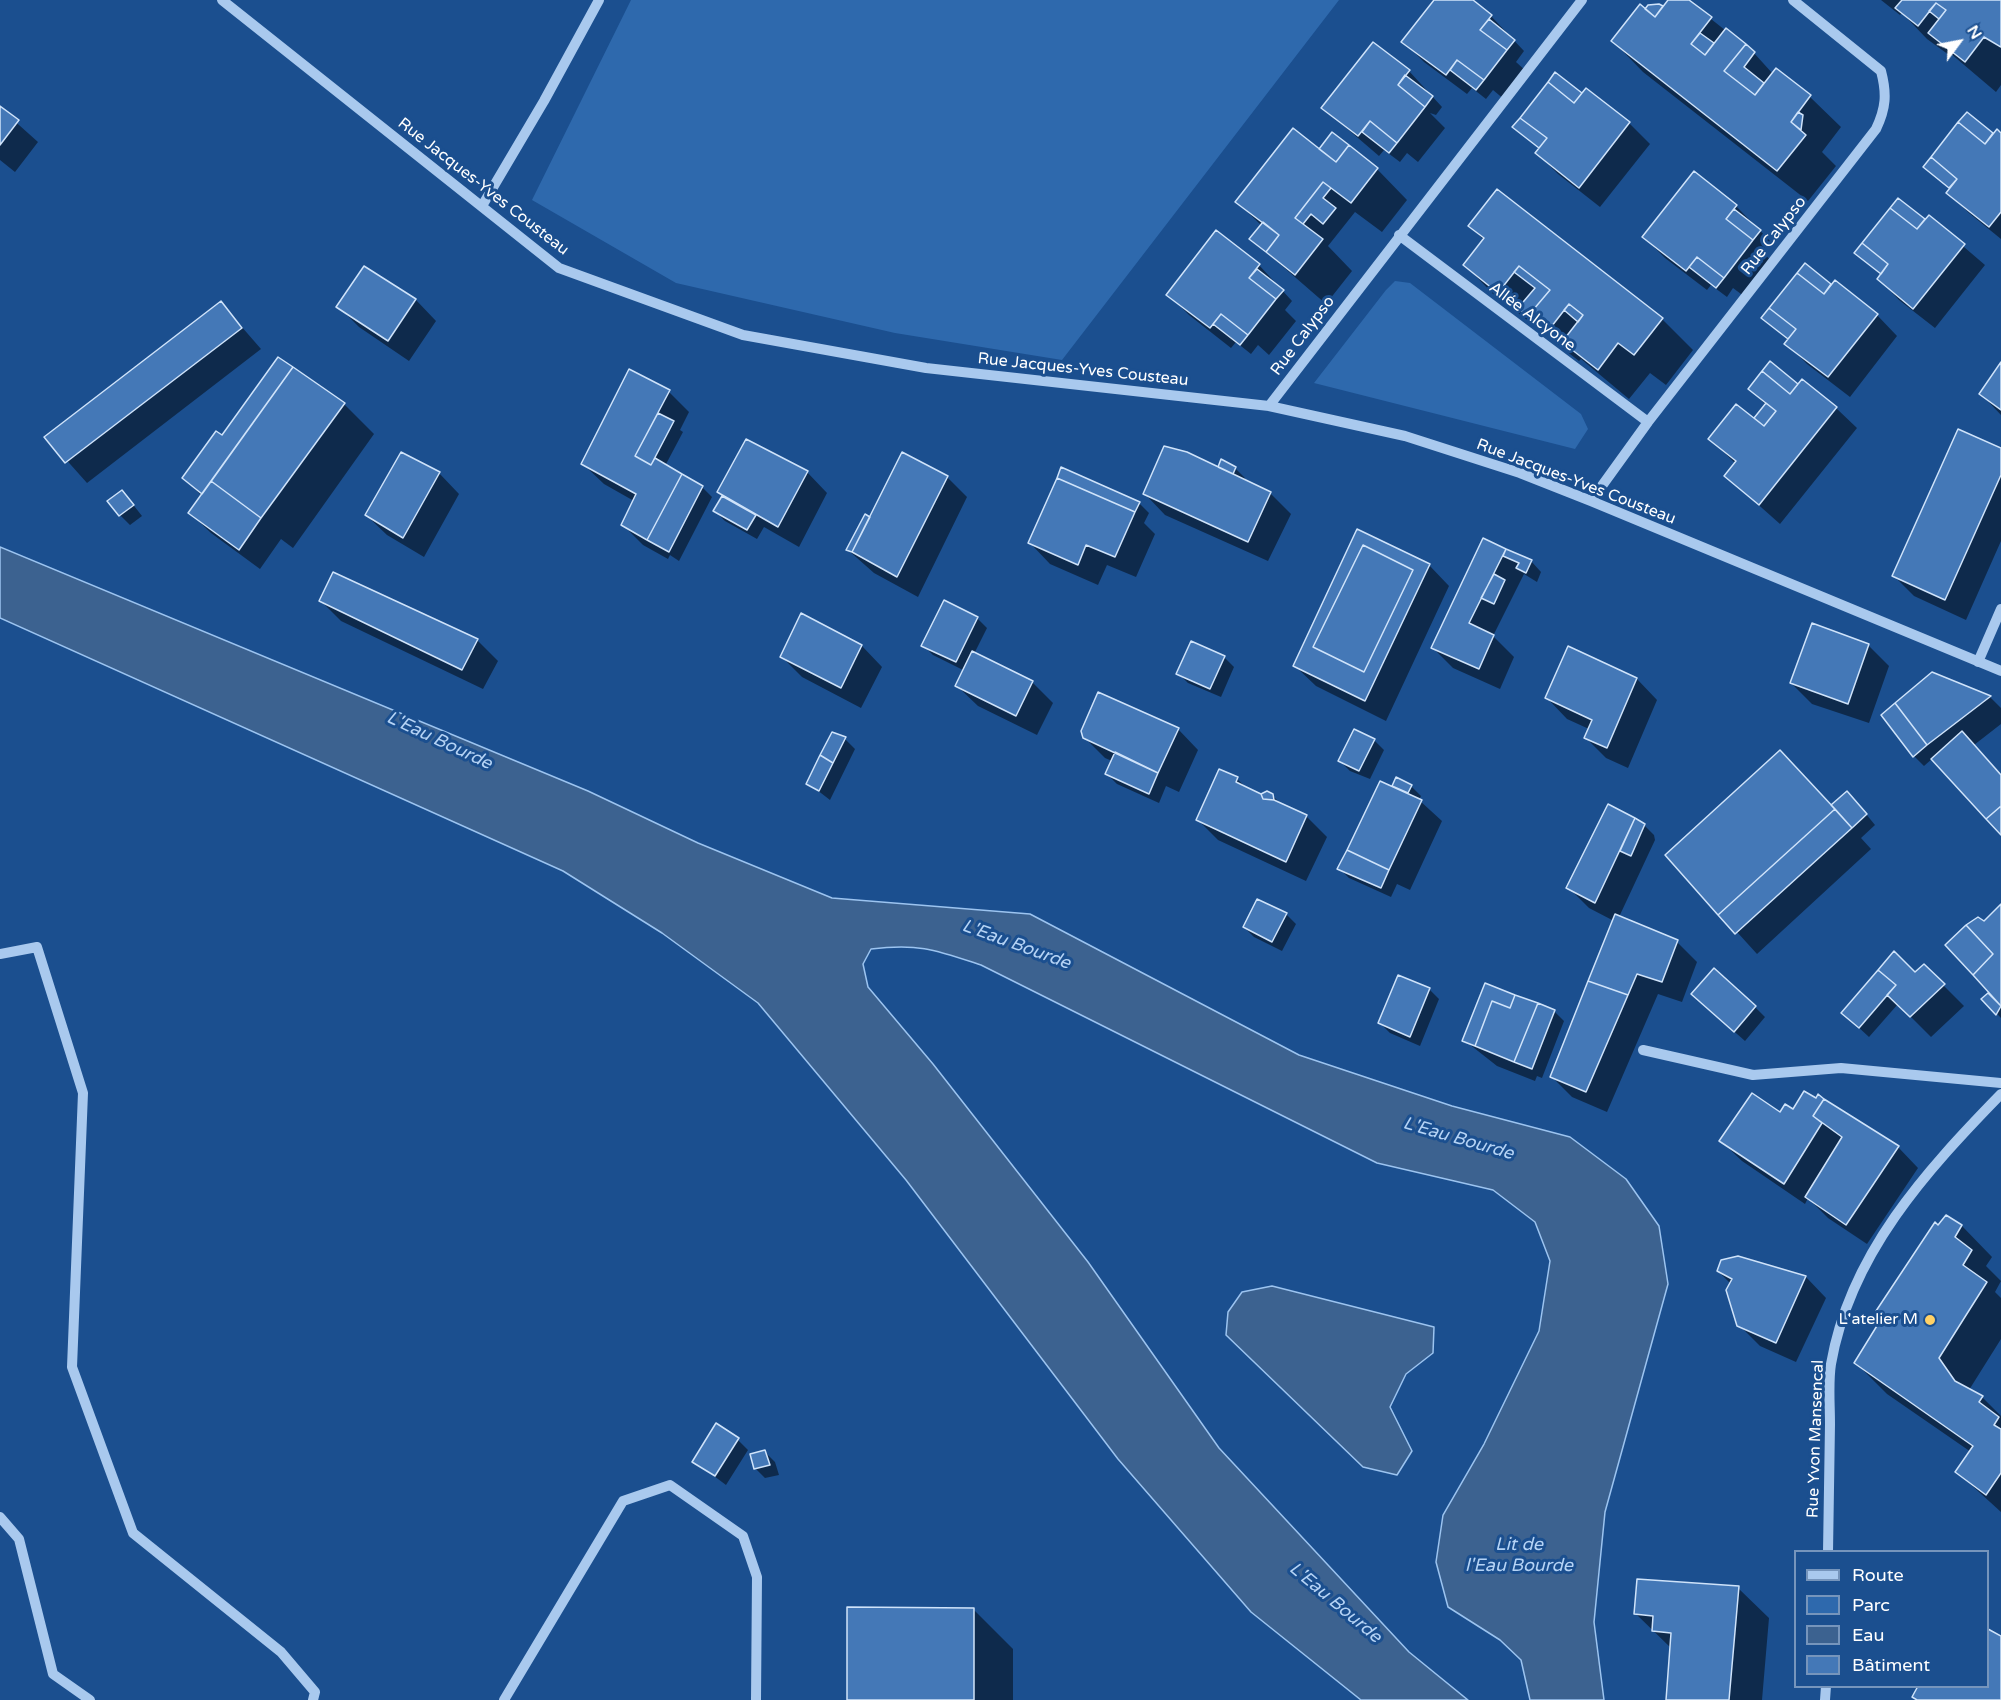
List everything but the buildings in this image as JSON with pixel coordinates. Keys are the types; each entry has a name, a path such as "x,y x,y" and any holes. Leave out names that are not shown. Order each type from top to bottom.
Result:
{"street":[{"name":"Rue Jacques-Yves Cousteau","path":"222,0 560,268 743,335 926,368 1269,406 1405,436 1520,473 1592,501 2001,671"},
{"path":"482,206 544,101 599,0"},
{"name":"Rue Calypso","path":"1269,406 1582,0"},
{"name":"Rue Calypso","path":"1592,501 1648,422 1876,129 1886,108 1886,88 1881,71 1793,0"},
{"name":"Allée Alcyone","path":"1399,235 1648,422"},
{"path":"1978,662 2001,609"},
{"path":"0,954 37,947 83,1093 72,1366 133,1533 281,1652 315,1692 313,1700"},
{"path":"1643,1050 1753,1075 1841,1068 2001,1083"},
{"name":"Rue Yvon Mansencal","path":"1828,1550 1831,1366 1848,1307 1882,1234 1906,1199 1939,1158 2001,1094"},
{"path":"504,1700 623,1501 670,1485 743,1536 757,1577 756,1700"},
{"path":"0,1516 19,1539 53,1674 90,1700"}],"green space":[{"path":"631,0 1339,0 1062,360 895,333 676,283 532,200"},
{"path":"1395,281 1410,283 1581,414 1588,429 1575,449 1314,383"}],"water":[{"name":"Lit de l'Eau Bourde","path":"0,547 588,791 698,843 832,898 1030,914 1299,1055 1452,1106 1570,1137 1626,1179 1659,1226 1668,1284 1605,1512 1594,1622 1604,1700 1530,1700 1521,1660 1500,1640 1448,1607 1436,1562 1443,1515 1484,1444 1539,1331 1550,1261 1535,1222 1493,1190 1377,1163 981,965 915,947 871,949 863,964 868,987 933,1064 1088,1262 1219,1448 1409,1652 1468,1700 1361,1700 1251,1612 1118,1459 906,1180 758,1003 662,933 563,871 0,618"},
{"path":"1272,1286 1434,1327 1433,1353 1406,1374 1390,1407 1412,1451 1397,1475 1363,1467 1226,1335 1228,1312 1242,1292"}],"place":[{"name":"L'atelier M","path":"1930,1320"}],"water label":[{"name":"L'Eau Bourde","path":"439,741"},
{"name":"L'Eau Bourde","path":"1016,945"},
{"name":"L'Eau Bourde","path":"1458,1139"},
{"name":"L'Eau Bourde","path":"1335,1603"}]}
